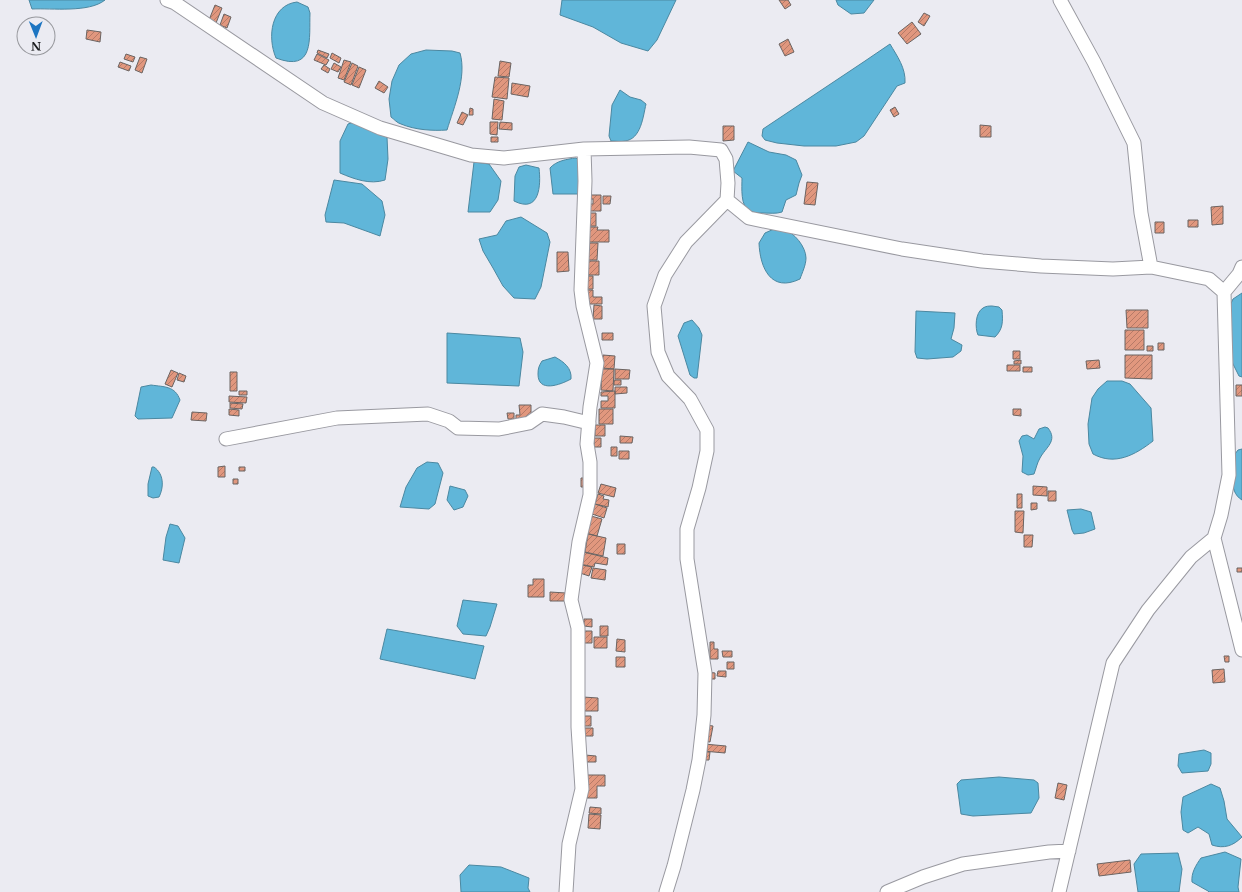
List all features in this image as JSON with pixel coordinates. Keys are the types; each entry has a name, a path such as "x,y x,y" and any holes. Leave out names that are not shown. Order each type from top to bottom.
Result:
{"street":[{"path":"167,0 182,7 323,103 380,128 471,155 504,158 584,149 689,147 721,150 726,159 728,183 727,200 686,242 665,275 654,306 658,352 668,376 690,399 706,430 707,451 699,488 687,529 687,559 705,673 704,715 695,783 666,892"},
{"path":"1060,0 1094,62 1134,143 1141,213 1151,267"},
{"path":"566,892 570,844 582,789 578,727 578,628 571,600 579,542 590,495 590,462 587,444 597,363 583,306 581,290 585,181 584,149"},
{"path":"727,200 749,218 902,249 982,261 1040,266 1113,269 1151,267 1209,279 1224,292"},
{"path":"1242,267 1239,274 1224,292 1229,475 1214,538 1242,650"},
{"path":"226,439 337,418 428,414 449,421 458,428 466,429 499,429 529,424 542,414 589,423"},
{"path":"1059,892 1113,663 1152,604 1191,557 1214,538"},
{"path":"886,892 923,877 963,864 1049,852 1069,851"}],"water":[{"path":"29,0 105,0 90,7 32,9"},
{"path":"562,0 676,0 657,40 648,51 621,43 593,27 560,15"},
{"path":"836,0 874,0 864,13 851,14 838,5"},
{"path":"297,2 308,7 310,13 310,33 307,50 304,57 298,61 289,61 276,58 272,41 273,23 281,9 288,4"},
{"path":"890,44 903,67 905,83 897,86 864,136 856,142 836,146 804,146 777,143 765,140 762,136 763,129"},
{"path":"426,50 452,51 460,53 462,62 461,82 447,130 412,128 397,122 391,117 389,99 392,81 399,65 411,54"},
{"path":"620,90 630,97 641,100 646,104 640,127 635,136 625,141 611,141 609,136 612,105"},
{"path":"354,122 387,137 388,159 385,180 368,182 340,173 340,141 348,124"},
{"path":"748,142 769,152 786,155 796,160 802,175 796,195 786,200 782,212 755,213 747,209 743,201 742,178 733,171"},
{"path":"576,158 581,163 582,188 578,194 553,194 550,168 558,162"},
{"path":"474,162 489,164 501,181 498,200 490,212 468,212"},
{"path":"526,165 539,168 540,182 537,196 534,201 529,204 523,204 514,201 515,176 519,167"},
{"path":"334,180 362,184 382,201 385,215 380,236 344,223 326,222 325,215"},
{"path":"521,217 547,233 550,242 541,287 535,299 514,298 503,286 483,251 479,239 497,235 506,221"},
{"path":"774,229 788,231 802,245 806,258 805,266 800,279 782,283 769,276 765,269 759,243 765,233"},
{"path":"1242,293 1242,377 1239,376 1230,358 1229,308 1233,299"},
{"path":"984,307 999,307 1002,310 1000,331 995,337 978,335 976,325 978,313"},
{"path":"916,311 955,313 954,328 951,339 962,345 961,351 953,357 927,359 917,358 915,352"},
{"path":"692,320 699,328 702,335 697,378 690,375 678,336 684,323"},
{"path":"447,333 520,338 523,352 519,386 447,383"},
{"path":"555,357 567,366 571,379 556,385 546,386 539,380 539,367 542,361"},
{"path":"1107,381 1122,381 1130,384 1151,408 1153,441 1139,451 1117,459 1109,459 1093,454 1089,444 1088,424 1092,398 1098,389"},
{"path":"151,385 169,388 178,395 180,400 172,418 138,419 135,416 141,387"},
{"path":"1045,427 1048,428 1051,433 1052,437 1050,444 1042,454 1034,474 1028,475 1022,472 1023,456 1019,441 1022,436 1027,435 1034,439 1039,429"},
{"path":"1242,449 1242,500 1234,491 1232,479 1235,454 1238,450"},
{"path":"427,462 438,463 443,473 435,504 429,509 400,507 406,487 417,468"},
{"path":"152,467 160,473 162,481 162,489 159,497 153,498 148,496 148,484"},
{"path":"450,486 465,490 468,496 463,507 454,510 447,500"},
{"path":"1081,509 1091,512 1095,529 1084,533 1074,534 1067,510"},
{"path":"170,524 178,526 185,538 179,563 163,560 166,537"},
{"path":"463,600 497,604 486,636 463,634 457,626"},
{"path":"387,629 484,646 475,679 380,659"},
{"path":"1204,750 1211,753 1211,764 1208,771 1182,773 1178,766 1179,754"},
{"path":"999,777 1034,780 1038,783 1039,798 1031,813 973,816 961,814 957,784 961,780"},
{"path":"1211,784 1220,788 1227,819 1242,837 1235,843 1224,847 1212,845 1209,834 1198,827 1188,833 1183,830 1181,812 1183,797"},
{"path":"1225,852 1241,859 1238,887 1239,892 1209,892 1192,882 1193,872 1201,858"},
{"path":"1178,853 1182,869 1179,892 1138,892 1134,864 1141,854"},
{"path":"469,865 501,867 529,878 528,888 530,892 461,892 460,875"}],"building":[{"path":"779,0 788,0 791,5 785,9"},
{"path":"215,5 222,8 216,23 209,20"},
{"path":"924,13 930,16 924,26 918,22"},
{"path":"224,14 231,17 227,28 220,25"},
{"path":"912,22 921,34 907,44 898,33"},
{"path":"87,30 101,32 100,42 86,39"},
{"path":"788,39 794,52 785,56 779,44"},
{"path":"318,50 329,54 327,58 317,53"},
{"path":"332,53 341,58 339,63 330,58"},
{"path":"126,54 135,57 133,62 124,59"},
{"path":"317,54 329,60 326,65 314,60"},
{"path":"140,57 147,59 142,73 135,70"},
{"path":"344,60 351,62 344,80 338,78"},
{"path":"500,61 511,63 509,77 498,76"},
{"path":"120,62 131,66 129,71 118,67"},
{"path":"334,63 341,67 338,72 331,69"},
{"path":"352,63 358,66 351,85 344,82"},
{"path":"324,65 330,69 328,73 321,69"},
{"path":"359,67 366,70 359,88 352,85"},
{"path":"495,77 509,78 507,99 492,97"},
{"path":"379,81 388,87 384,93 375,88"},
{"path":"512,83 530,86 528,97 511,94"},
{"path":"494,99 504,101 502,120 492,119"},
{"path":"895,107 899,114 894,117 890,110"},
{"path":"470,108 473,109 473,115 469,115"},
{"path":"462,112 468,115 463,125 457,123"},
{"path":"490,122 498,122 497,135 490,134"},
{"path":"500,122 512,123 512,130 499,129"},
{"path":"980,125 991,126 991,137 980,137"},
{"path":"723,126 734,126 734,140 723,141"},
{"path":"491,137 498,137 498,142 491,142"},
{"path":"807,182 818,183 815,205 804,204"},
{"path":"587,195 601,195 601,211 587,211 587,204 593,204 593,199 587,199"},
{"path":"603,196 611,196 610,204 603,204"},
{"path":"1223,206 1223,224 1212,225 1211,207"},
{"path":"585,213 596,213 596,226 585,226"},
{"path":"1188,220 1198,220 1198,227 1188,227"},
{"path":"1155,222 1164,222 1164,233 1155,233"},
{"path":"585,227 598,227 597,230 609,230 609,242 585,242"},
{"path":"585,243 598,243 597,260 584,260"},
{"path":"557,252 568,252 569,271 557,272"},
{"path":"585,261 599,261 599,275 585,275"},
{"path":"585,276 593,276 593,289 585,289"},
{"path":"586,290 593,290 593,297 602,297 602,304 586,304"},
{"path":"594,305 602,306 602,319 593,319"},
{"path":"1126,310 1148,310 1148,328 1127,328"},
{"path":"1125,330 1144,330 1144,350 1125,350"},
{"path":"602,333 613,333 613,340 602,340"},
{"path":"1158,343 1164,343 1164,350 1158,350"},
{"path":"1147,346 1153,346 1153,351 1147,351"},
{"path":"1013,351 1020,351 1020,359 1013,359"},
{"path":"603,355 615,356 614,369 602,368"},
{"path":"1125,355 1152,355 1152,379 1125,378"},
{"path":"1021,360 1021,364 1014,364 1014,361"},
{"path":"1099,360 1100,368 1087,369 1086,361"},
{"path":"1007,365 1020,365 1020,371 1007,371"},
{"path":"1023,367 1032,367 1032,372 1023,372"},
{"path":"602,369 614,369 613,391 601,390"},
{"path":"615,369 630,370 629,379 615,379"},
{"path":"171,370 178,373 172,387 165,384"},
{"path":"230,372 237,372 237,391 230,391"},
{"path":"179,373 186,376 184,382 177,380"},
{"path":"614,380 621,380 621,385 614,385"},
{"path":"1236,385 1242,385 1242,396 1236,396"},
{"path":"615,387 627,387 627,393 615,394"},
{"path":"239,391 247,391 247,395 239,395"},
{"path":"615,391 615,408 601,408 601,401 608,401 608,396 601,396 601,392"},
{"path":"229,396 247,397 246,403 229,402"},
{"path":"230,403 243,404 242,409 230,408"},
{"path":"519,405 531,405 531,422 516,422 516,415 520,415"},
{"path":"229,409 239,410 239,416 229,415"},
{"path":"599,409 613,409 613,424 599,424"},
{"path":"1013,409 1021,409 1021,416 1013,415"},
{"path":"192,412 207,413 206,421 191,420"},
{"path":"507,413 514,413 514,419 508,419"},
{"path":"595,425 605,425 605,436 595,436"},
{"path":"620,436 633,437 632,443 620,443"},
{"path":"594,438 601,438 601,447 594,447"},
{"path":"611,447 617,447 617,456 611,456"},
{"path":"619,451 629,451 629,459 619,459"},
{"path":"225,466 225,477 218,477 218,467"},
{"path":"239,467 245,467 245,471 239,471"},
{"path":"581,478 588,478 589,487 581,487"},
{"path":"233,479 238,479 238,484 233,484"},
{"path":"601,484 616,488 614,497 598,493"},
{"path":"1033,486 1047,487 1047,496 1033,495"},
{"path":"1048,491 1056,491 1056,501 1048,501"},
{"path":"598,494 604,496 603,499 609,500 608,507 595,504"},
{"path":"1017,494 1022,494 1022,508 1017,508"},
{"path":"1031,503 1037,503 1037,509 1031,510"},
{"path":"595,504 607,508 604,518 592,514"},
{"path":"1015,511 1024,511 1023,533 1015,532"},
{"path":"591,516 602,519 597,536 586,533"},
{"path":"588,534 606,538 603,556 585,552"},
{"path":"1024,535 1033,535 1032,547 1024,547"},
{"path":"617,544 625,544 625,554 617,554"},
{"path":"583,552 608,558 607,565 595,563 594,567 580,564"},
{"path":"582,565 592,567 589,576 580,573"},
{"path":"593,568 606,570 605,580 591,578"},
{"path":"1237,568 1242,568 1242,572 1237,572"},
{"path":"533,579 544,579 544,597 528,597 528,585 533,585"},
{"path":"550,592 566,593 566,601 550,601"},
{"path":"584,619 592,619 592,627 584,626"},
{"path":"600,626 608,626 608,636 600,636"},
{"path":"584,631 592,631 592,643 584,643"},
{"path":"594,637 607,637 607,648 594,648"},
{"path":"617,639 625,640 625,652 616,651"},
{"path":"710,642 714,642 714,649 718,649 718,659 710,659"},
{"path":"722,651 732,651 732,657 723,657"},
{"path":"1224,656 1229,656 1229,662 1225,662"},
{"path":"616,657 625,657 625,667 616,667"},
{"path":"727,662 734,662 734,669 727,669"},
{"path":"1224,669 1225,682 1213,683 1212,670"},
{"path":"718,671 726,671 726,677 717,676"},
{"path":"708,672 715,673 715,679 708,679"},
{"path":"583,697 598,698 598,711 583,711"},
{"path":"583,716 591,716 591,726 583,726"},
{"path":"706,725 713,726 710,742 703,741"},
{"path":"582,728 593,728 593,736 582,736"},
{"path":"704,744 726,746 725,753 703,751"},
{"path":"703,752 710,752 709,760 703,760"},
{"path":"585,755 596,756 596,762 585,762"},
{"path":"587,775 605,775 605,786 597,786 597,798 587,798"},
{"path":"1058,783 1067,785 1064,800 1055,798"},
{"path":"590,807 601,808 601,814 589,813"},
{"path":"589,814 601,815 600,829 588,828"},
{"path":"1130,860 1131,872 1099,876 1097,864"}]}
